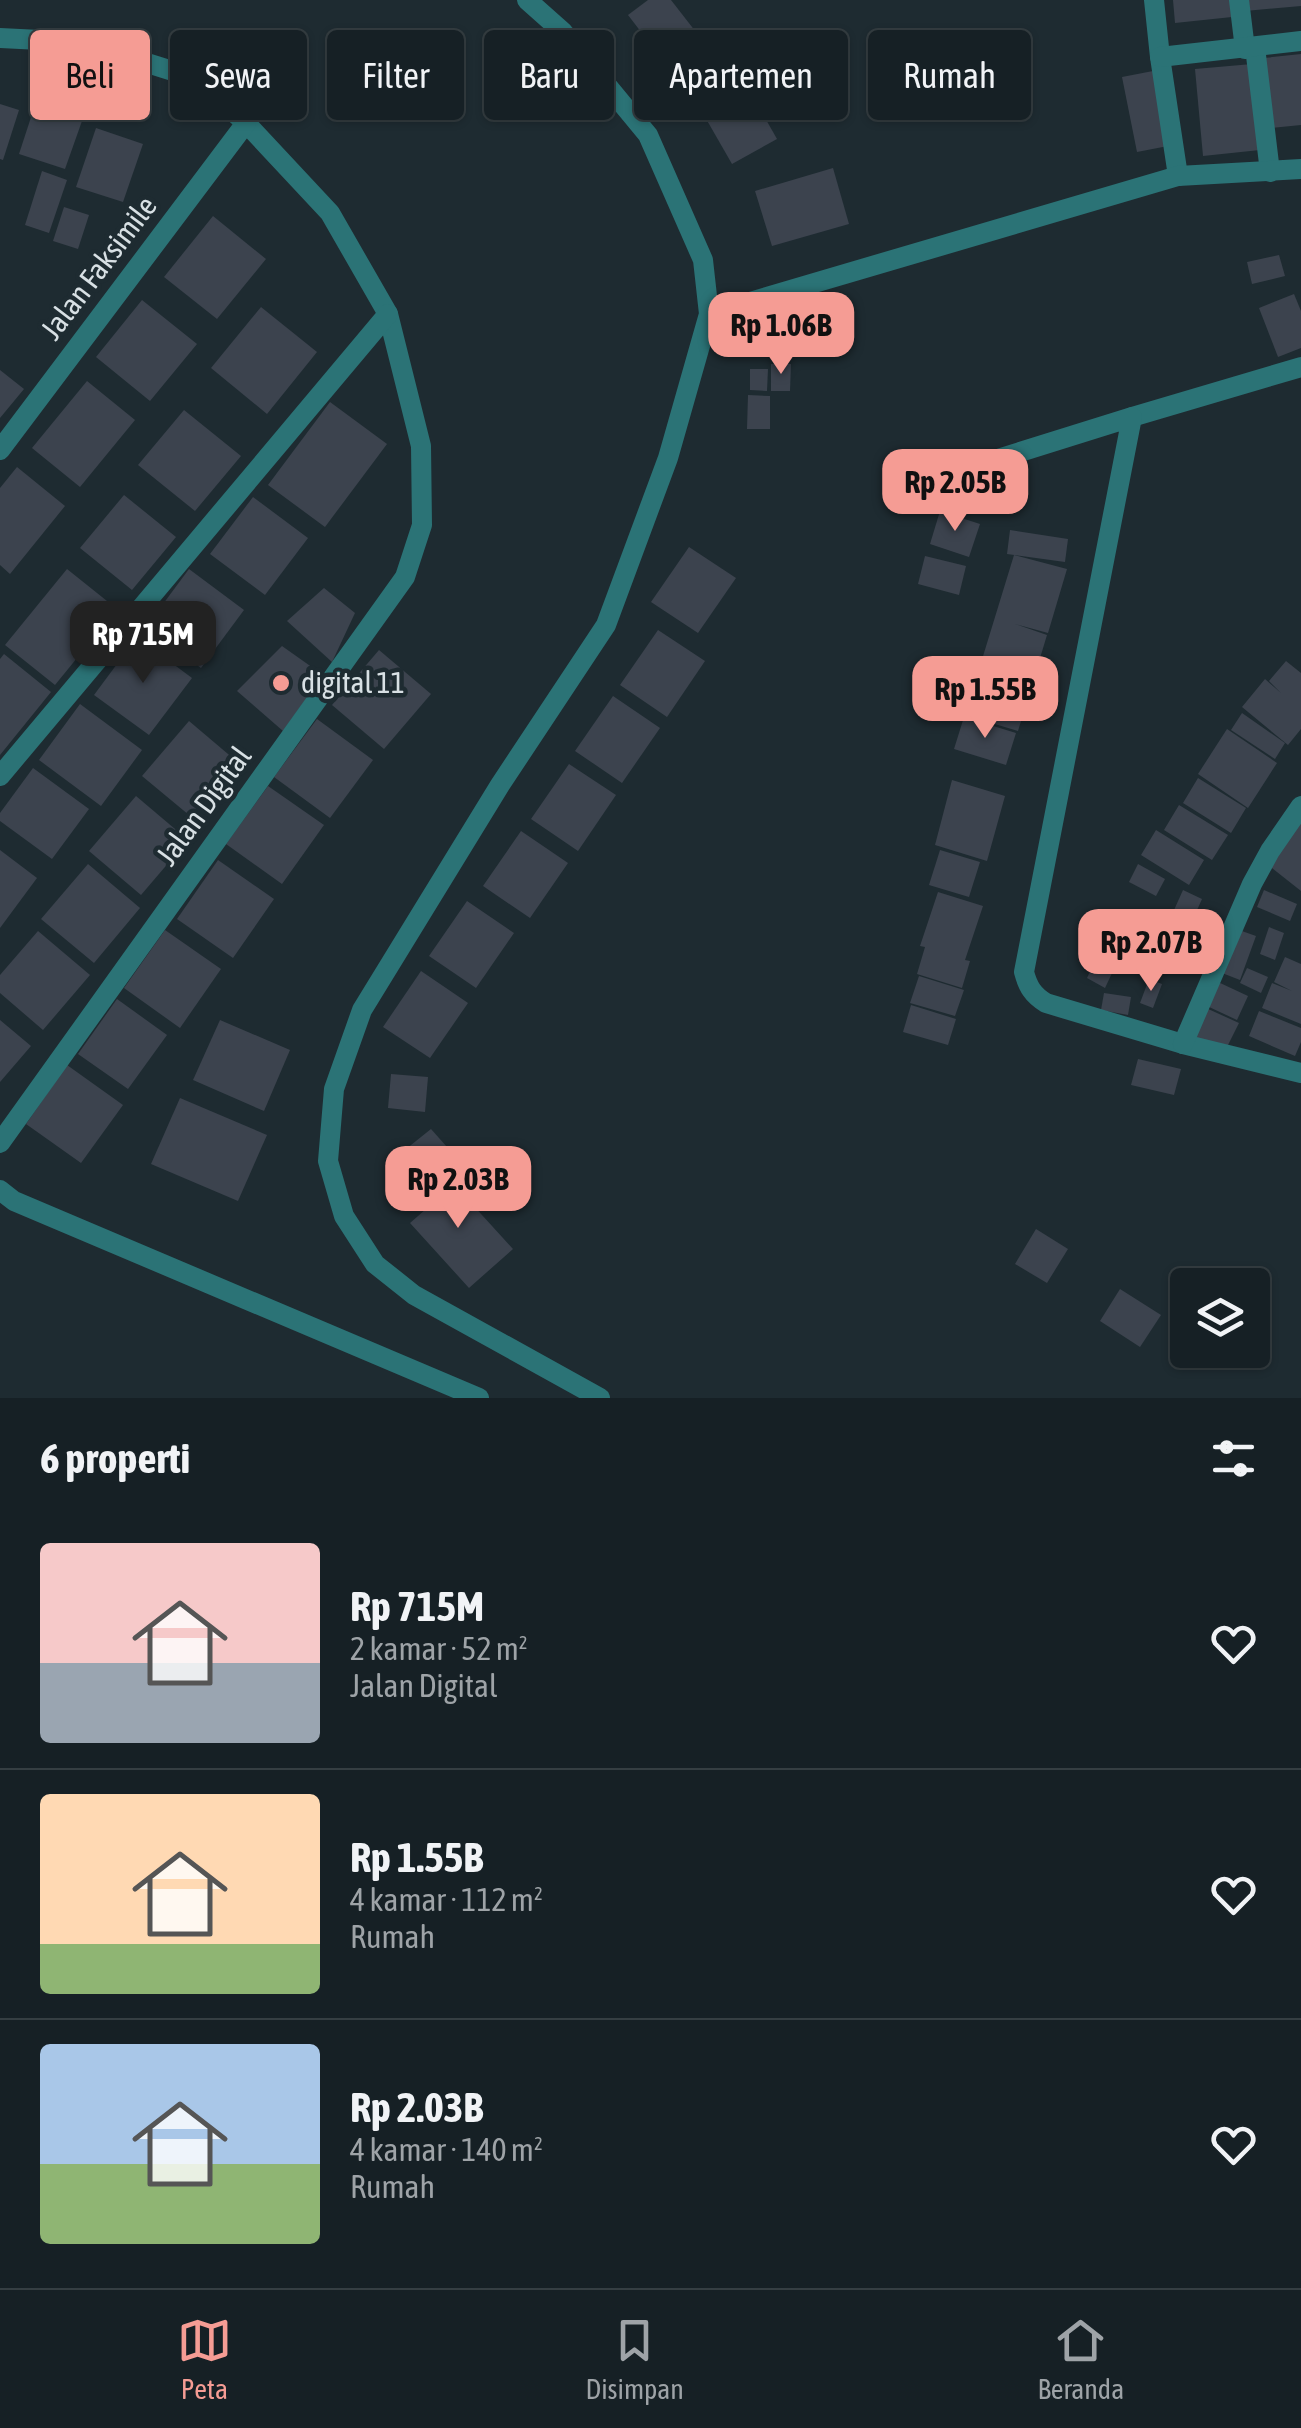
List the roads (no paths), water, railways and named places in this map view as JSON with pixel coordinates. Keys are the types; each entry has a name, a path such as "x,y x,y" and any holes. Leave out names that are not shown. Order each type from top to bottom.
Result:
{"street":[{"path":"527,0 563,32 648,135 703,260 709,314 668,458 606,625 500,785 362,1010 334,1089 328,1161 344,1216 375,1264 414,1295 600,1398"},
{"path":"1154,0 1178,176"},
{"path":"1239,0 1270,172"},
{"name":"Jalan Digital","path":"0,38 80,42 196,78 246,123 330,213 388,314 421,446 422,525 405,577 0,1143"},
{"path":"1160,58 1301,41"},
{"name":"Jalan Faksimile","path":"0,450 246,123"},
{"path":"709,314 1178,176 1301,169"},
{"path":"0,776 388,314"},
{"path":"908,487 1301,368"},
{"path":"1132,418 1024,972 1028,987 1046,1004 1301,1073"},
{"path":"1183,1044 1252,884 1301,806"},
{"path":"0,1190 14,1201 479,1398"}],"place":[{"name":"digital 11","path":"281,683"}]}
